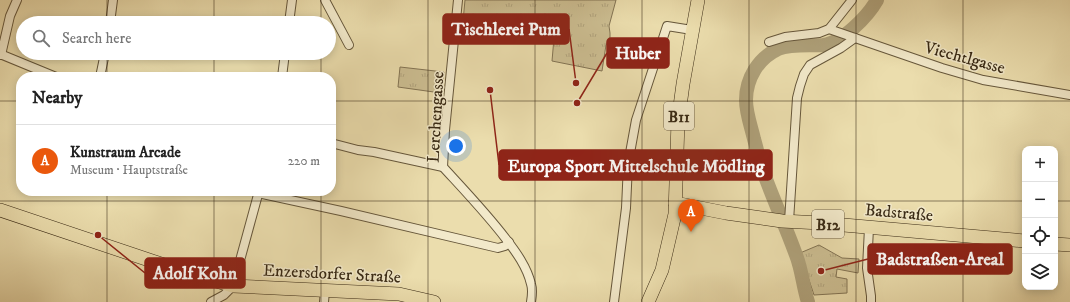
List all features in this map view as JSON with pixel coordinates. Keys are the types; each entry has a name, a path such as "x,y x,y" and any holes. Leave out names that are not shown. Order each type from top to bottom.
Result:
{"main road":[{"name":"B11","path":"675,203 678,121 682,84 698,0"},
{"name":"Badstraße","path":"675,203 726,213 784,221 1022,241"},
{"path":"648,302 657,284 665,260 675,203"},
{"name":"Enzersdorfer Straße","path":"0,210 154,262 233,286 324,296 399,294 434,302"},
{"path":"1058,244 1070,245"}],"street":[{"path":"17,0 10,16 1,54 44,72"},
{"path":"111,16 113,0"},
{"path":"290,16 292,0"},
{"path":"325,0 334,16"},
{"name":"Lerchengasse","path":"458,0 445,130 443,168 496,225 506,244 513,248 525,268 531,283 531,302"},
{"path":"770,42 785,37 819,33 829,29 852,0"},
{"path":"336,21 349,45"},
{"path":"614,302 626,208 628,164 636,120 667,26 692,30"},
{"name":"Viechtlgasse","path":"829,29 942,68 983,80 1070,95"},
{"path":"784,221 797,98 804,74 810,65 841,48 852,37"},
{"path":"101,72 104,60"},
{"path":"283,72 285,60"},
{"path":"336,144 443,168"},
{"path":"210,302 224,295 233,286 258,196"},
{"path":"276,196 498,248 506,244"},
{"path":"869,228 867,268 871,302"}],"green space":[{"path":"465,0 616,0 609,26 610,39 606,45 602,71 552,61 554,38 462,32"},
{"path":"400,67 444,72 441,93 398,87"},
{"path":"819,245 842,258 859,259 858,273 837,269 836,277 847,279 847,293 814,295 800,253"}],"waterway":[{"path":"808,302 798,261 759,159 747,110 746,100 748,84 754,70 771,53 783,47 823,45 830,43 854,28 877,0"}],"place":[{"name":"Tischlerei Pum","path":"576,83"},
{"name":"Europa Sport Mittelschule Mödling","path":"490,90"},
{"name":"Huber","path":"577,103"},
{"name":"Kunstraum Arcade","path":"691,232"},
{"name":"Adolf Kohn","path":"98,235"},
{"name":"Badstraßen-Areal","path":"821,271"}]}
